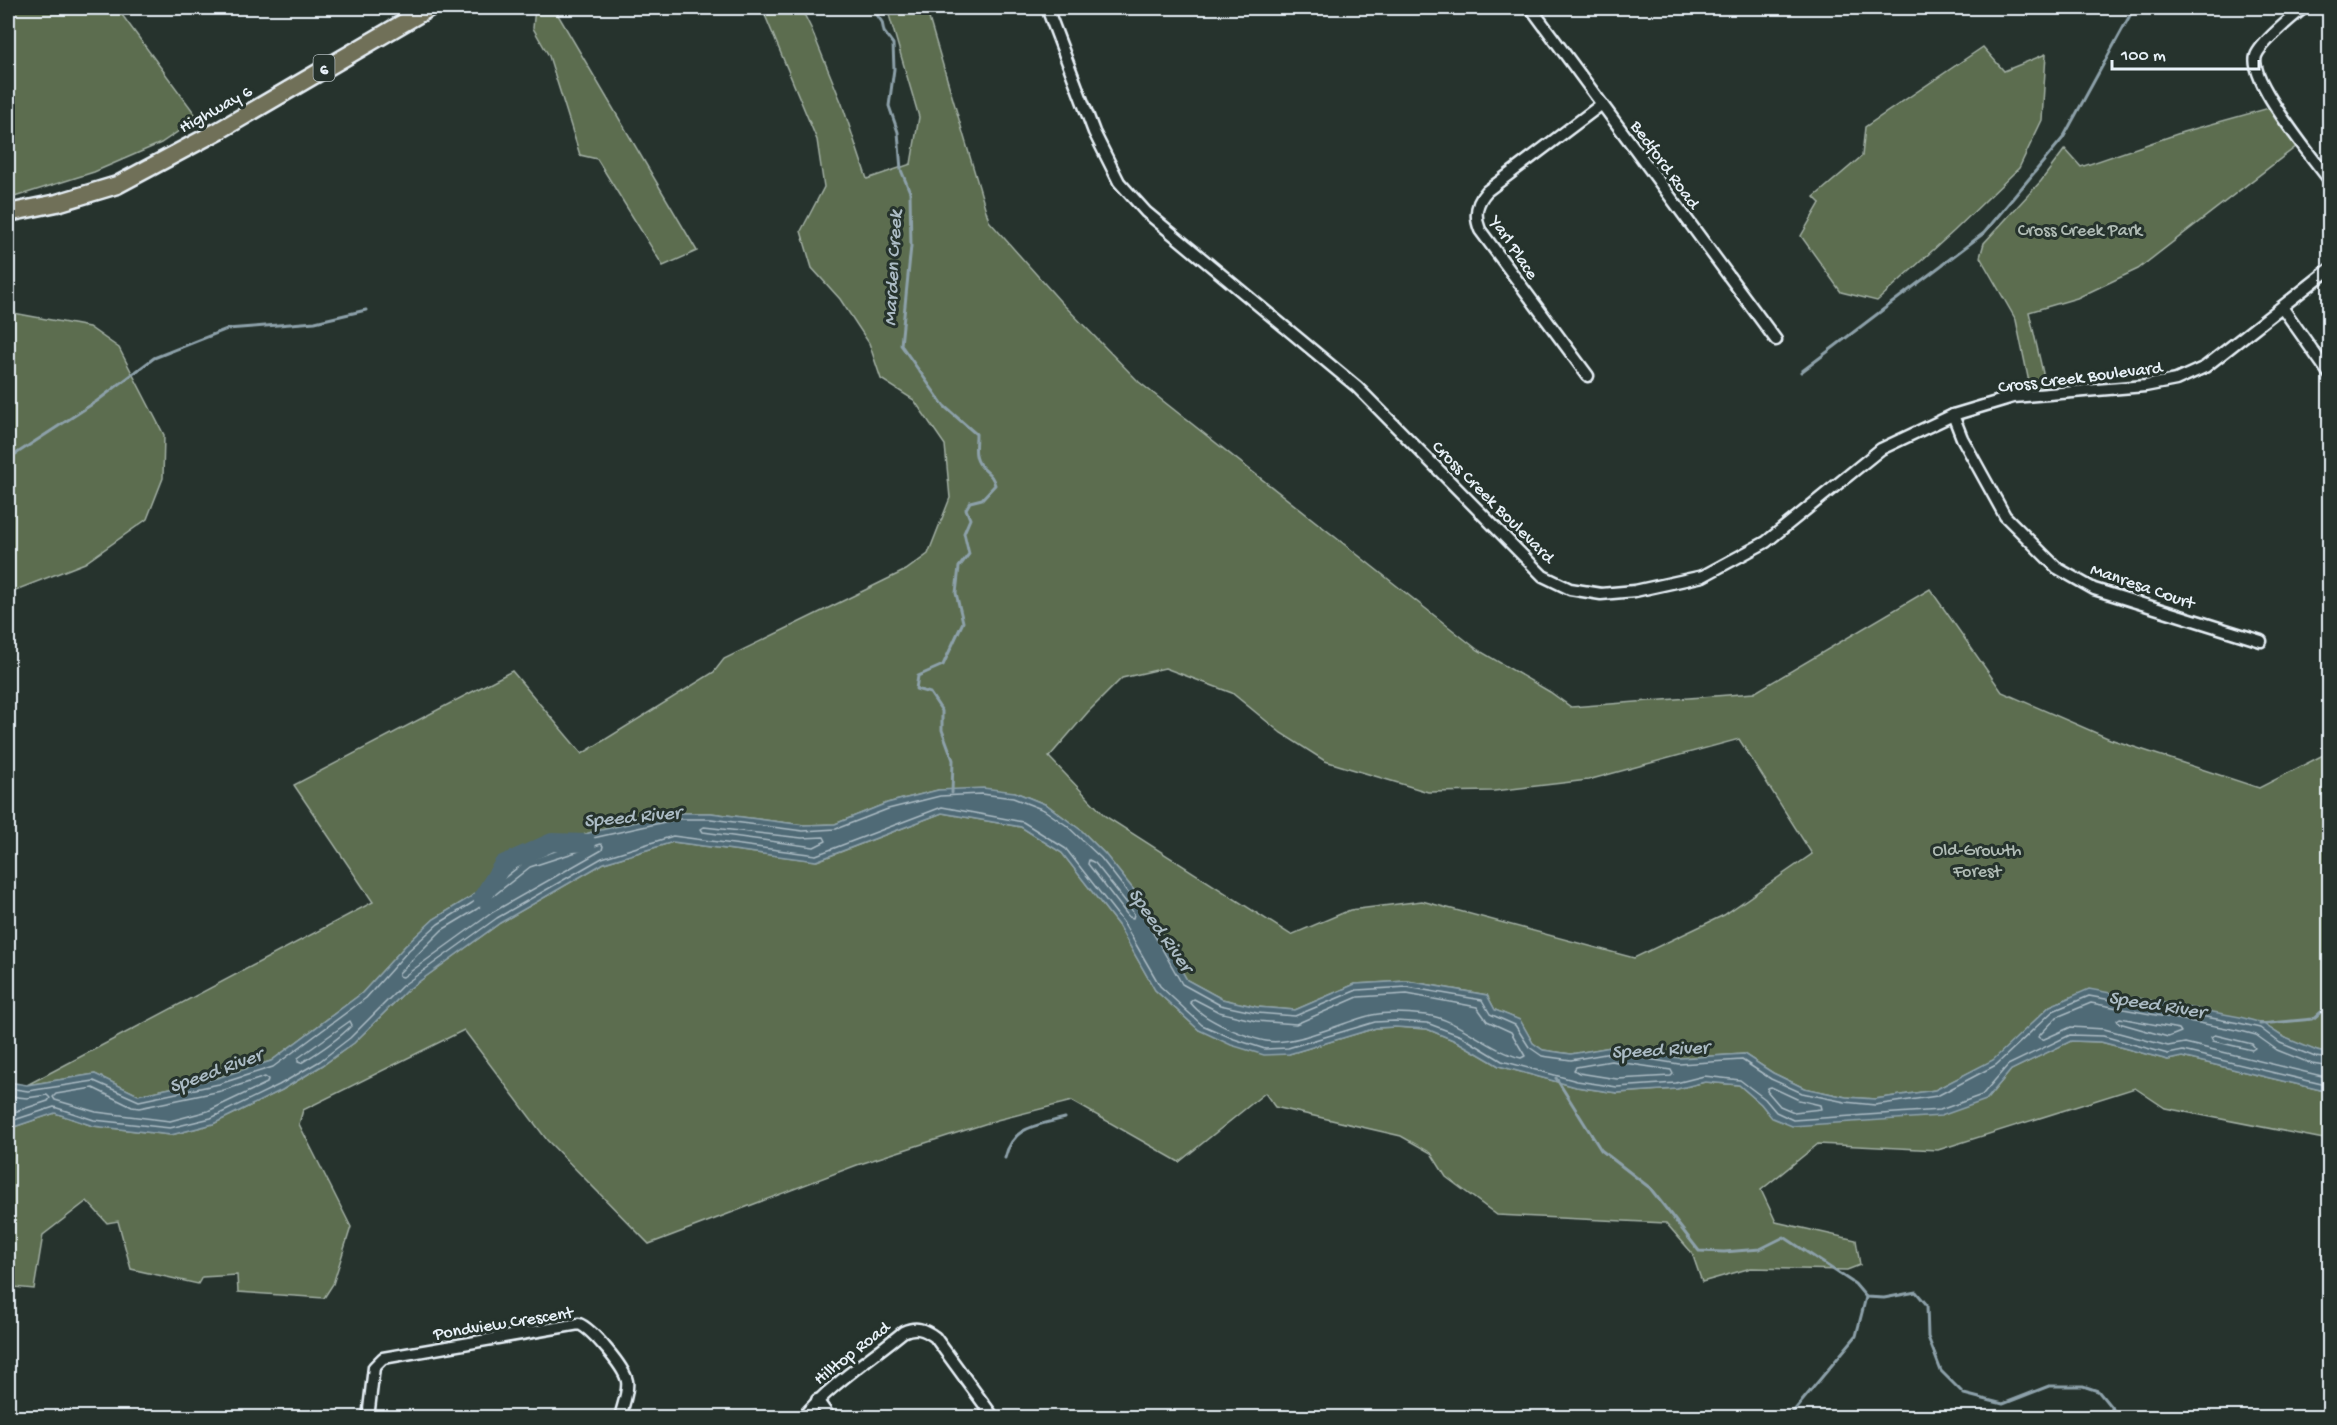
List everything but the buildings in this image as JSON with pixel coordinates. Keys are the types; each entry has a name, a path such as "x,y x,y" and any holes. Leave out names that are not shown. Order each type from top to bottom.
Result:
{"main road":[{"name":"Highway 6","path":"8,213 57,203 117,185 220,130 429,8"}],"street":[{"name":"Cross Creek Boulevard","path":"1047,8 1094,132 1119,182 1146,212 1357,387 1543,576 1570,589 1601,594 1635,591 1703,576 1766,542 1881,449 1953,415 2013,397 2145,387 2176,380 2205,367 2330,269"},
{"name":"Bedford Road","path":"1531,8 1776,340"},
{"path":"2304,8 2287,21 2256,54 2254,66 2262,88 2330,181"},
{"name":"Yarl Place","path":"1588,376 1480,230 1476,214 1477,205 1487,191 1602,104"},
{"path":"2282,307 2330,375"},
{"name":"Manresa Court","path":"1953,415 1962,438 2005,516 2057,568 2094,589 2261,641"},
{"name":"Pondview Crescent","path":"368,1418 374,1367 383,1358 579,1324 587,1327 601,1342 625,1376 627,1384 620,1418"},
{"name":"Hilltop Road","path":"802,1418 817,1400 903,1332 915,1328 926,1330 935,1337 994,1418"},
{"path":"817,1400 830,1418"}],"green space":[{"path":"8,8 117,8 198,118 161,143 94,172 8,199"},
{"path":"535,8 554,8 697,251 663,266 597,159 580,155 549,56 533,28"},
{"name":"Old-Growth Forest","path":"762,8 801,8 842,104 867,179 911,164 919,117 887,8 926,8 989,221 1060,301 1139,382 1478,650 1550,692 1571,707 1754,693 1930,589 2002,692 2110,739 2259,788 2329,752 2329,1054 2294,1042 2262,1023 2050,1006 1994,1060 1935,1090 1875,1099 1846,1097 1804,1088 1773,1073 1744,1054 1679,1058 1611,1047 1571,1054 1543,1050 1533,1043 1520,1020 1495,1010 1487,995 1408,981 1355,984 1295,1010 1257,1007 1222,999 1187,980 1141,899 1105,854 1082,831 1047,805 1015,792 938,790 887,803 835,824 804,825 711,813 677,813 592,832 523,855 469,898 434,919 405,946 362,993 271,1061 217,1078 138,1095 95,1074 27,1085 373,902 294,785 512,671 582,754 714,672 724,659 906,570 928,554 950,498 945,445 914,400 881,379 869,343 840,299 812,268 801,231 824,187 817,140","holes":["1165,668 1232,693 1281,733 1325,761 1428,792 1494,791 1588,780 1739,739 1812,854 1724,915 1634,958 1422,901 1350,910 1291,935 1105,816 1049,757 1088,712 1122,678"]},
{"path":"1983,47 2004,71 2046,54 2042,120 2019,168 1877,301 1841,292 1801,236 1820,203 1814,197 1862,156 1865,127"},
{"name":"Cross Creek Park","path":"2269,108 2297,146 2138,269 2077,298 2029,312 2046,386 2030,387 2016,320 1980,257 1984,243 2041,181 2065,149 2081,167 2183,132"},
{"path":"8,312 89,327 119,348 164,435 163,478 147,519 85,563 8,593"},
{"path":"942,813 1021,827 1062,853 1118,925 1155,990 1199,1030 1289,1054 1376,1028 1427,1029 1458,1042 1499,1066 1576,1087 1617,1093 1677,1089 1705,1082 1739,1085 1772,1117 1986,1100 2011,1070 2071,1041 2101,1042 2168,1060 2182,1057 2329,1092 2329,1140 2165,1108 2135,1088 1938,1150 1818,1144 1761,1190 1776,1222 1856,1240 1860,1265 1847,1270 1751,1268 1702,1282 1692,1253 1666,1223 1497,1215 1446,1177 1431,1153 1401,1136 1275,1107 1265,1093 1179,1162 1072,1101 997,1120 857,1165 649,1244 547,1140 464,1030 303,1110 299,1124 351,1227 333,1284 324,1298 238,1292 237,1275 202,1277 198,1284 131,1269 118,1221 107,1223 87,1201 43,1235 34,1289 14,1287 8,1290 8,1129 55,1113 93,1126 171,1135 213,1124 282,1090 323,1065 354,1043 406,991 500,923 604,863 673,842 817,861"}],"water":[{"path":"983,788 1015,792 1047,805 1082,831 1105,854 1141,899 1187,980 1222,999 1257,1007 1295,1010 1355,984 1407,981 1487,995 1495,1010 1520,1020 1533,1043 1543,1050 1571,1054 1611,1047 1679,1058 1744,1054 1773,1073 1804,1088 1846,1097 1875,1099 1935,1090 1993,1060 2050,1006 2089,989 2262,1023 2283,1037 2329,1054 2329,1092 2182,1057 2168,1060 2101,1042 2071,1041 2011,1070 1986,1100 1941,1116 1792,1126 1772,1118 1761,1104 1739,1085 1705,1082 1677,1089 1617,1093 1576,1087 1499,1066 1458,1042 1427,1029 1376,1028 1289,1054 1264,1055 1231,1045 1199,1030 1155,990 1118,925 1062,853 1021,827 942,813 816,861 673,842 604,863 500,923 406,991 354,1043 323,1065 282,1090 213,1124 171,1135 93,1126 55,1113 8,1129 8,1082 27,1085 95,1074 138,1095 217,1078 271,1061 362,993 405,946 434,919 469,898 523,855 592,832 677,813 711,813 804,825 835,824 887,803 938,790"}],"waterway":[{"name":"Marden Creek","path":"872,8 893,44 894,69 889,106 898,132 901,170 910,192 911,246 901,345 944,406 976,434 977,459 991,476 995,485 982,499 970,502 966,509 970,519 964,533 969,554 959,567 956,593 963,622 943,665 918,676 916,689 930,693 942,711 942,730 953,760 952,793"},
{"path":"1801,372 1984,233 2063,138 2134,8"},
{"path":"8,459 97,401 154,358 227,329 315,322 366,310"},
{"name":"Speed River","path":"482,898 503,864 552,842 587,843"},
{"path":"2260,1024 2313,1019 2330,1004"},
{"path":"1556,1078 1601,1150 1650,1188 1699,1251 1724,1252 1760,1249 1784,1237 1855,1284 1866,1297 1884,1298 1916,1292 1927,1305 1928,1337 1941,1371 1964,1394 2003,1404 2049,1386 2083,1386 2098,1391 2120,1418"},
{"path":"1005,1158 1009,1147 1020,1133 1036,1125 1065,1118"},
{"path":"1788,1418 1856,1336 1866,1297"}]}
